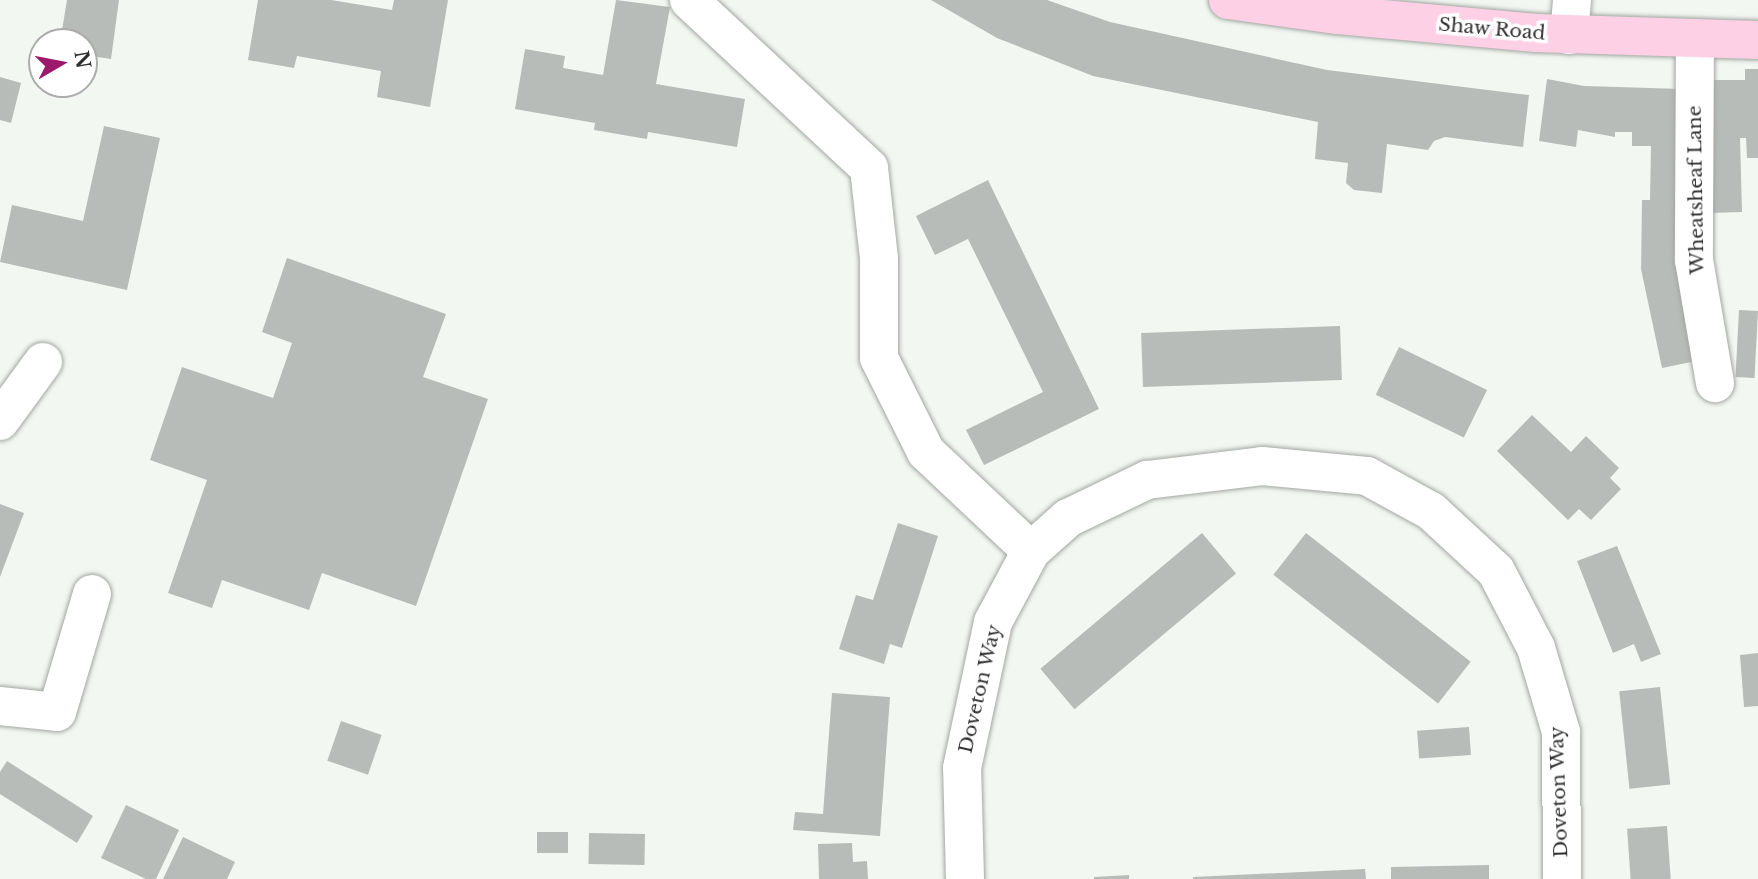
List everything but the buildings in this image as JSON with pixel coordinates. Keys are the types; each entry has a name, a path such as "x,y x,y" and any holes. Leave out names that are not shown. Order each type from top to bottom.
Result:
{"main road":[{"name":"Shaw Road","path":"1228,0 1571,17 1695,38 1758,40"}],"street":[{"path":"689,0 869,168 879,259 879,358 926,452 1031,551"},
{"name":"Wheatsheaf Lane","path":"1695,38 1693,260 1715,383"},
{"path":"0,421 43,362"},
{"name":"Doveton Way","path":"965,879 962,768 993,622 1031,551 1068,518 1147,480 1262,466 1367,476 1431,511 1496,571 1536,648 1561,732 1562,879"},
{"path":"0,706 57,712 92,594"}]}
